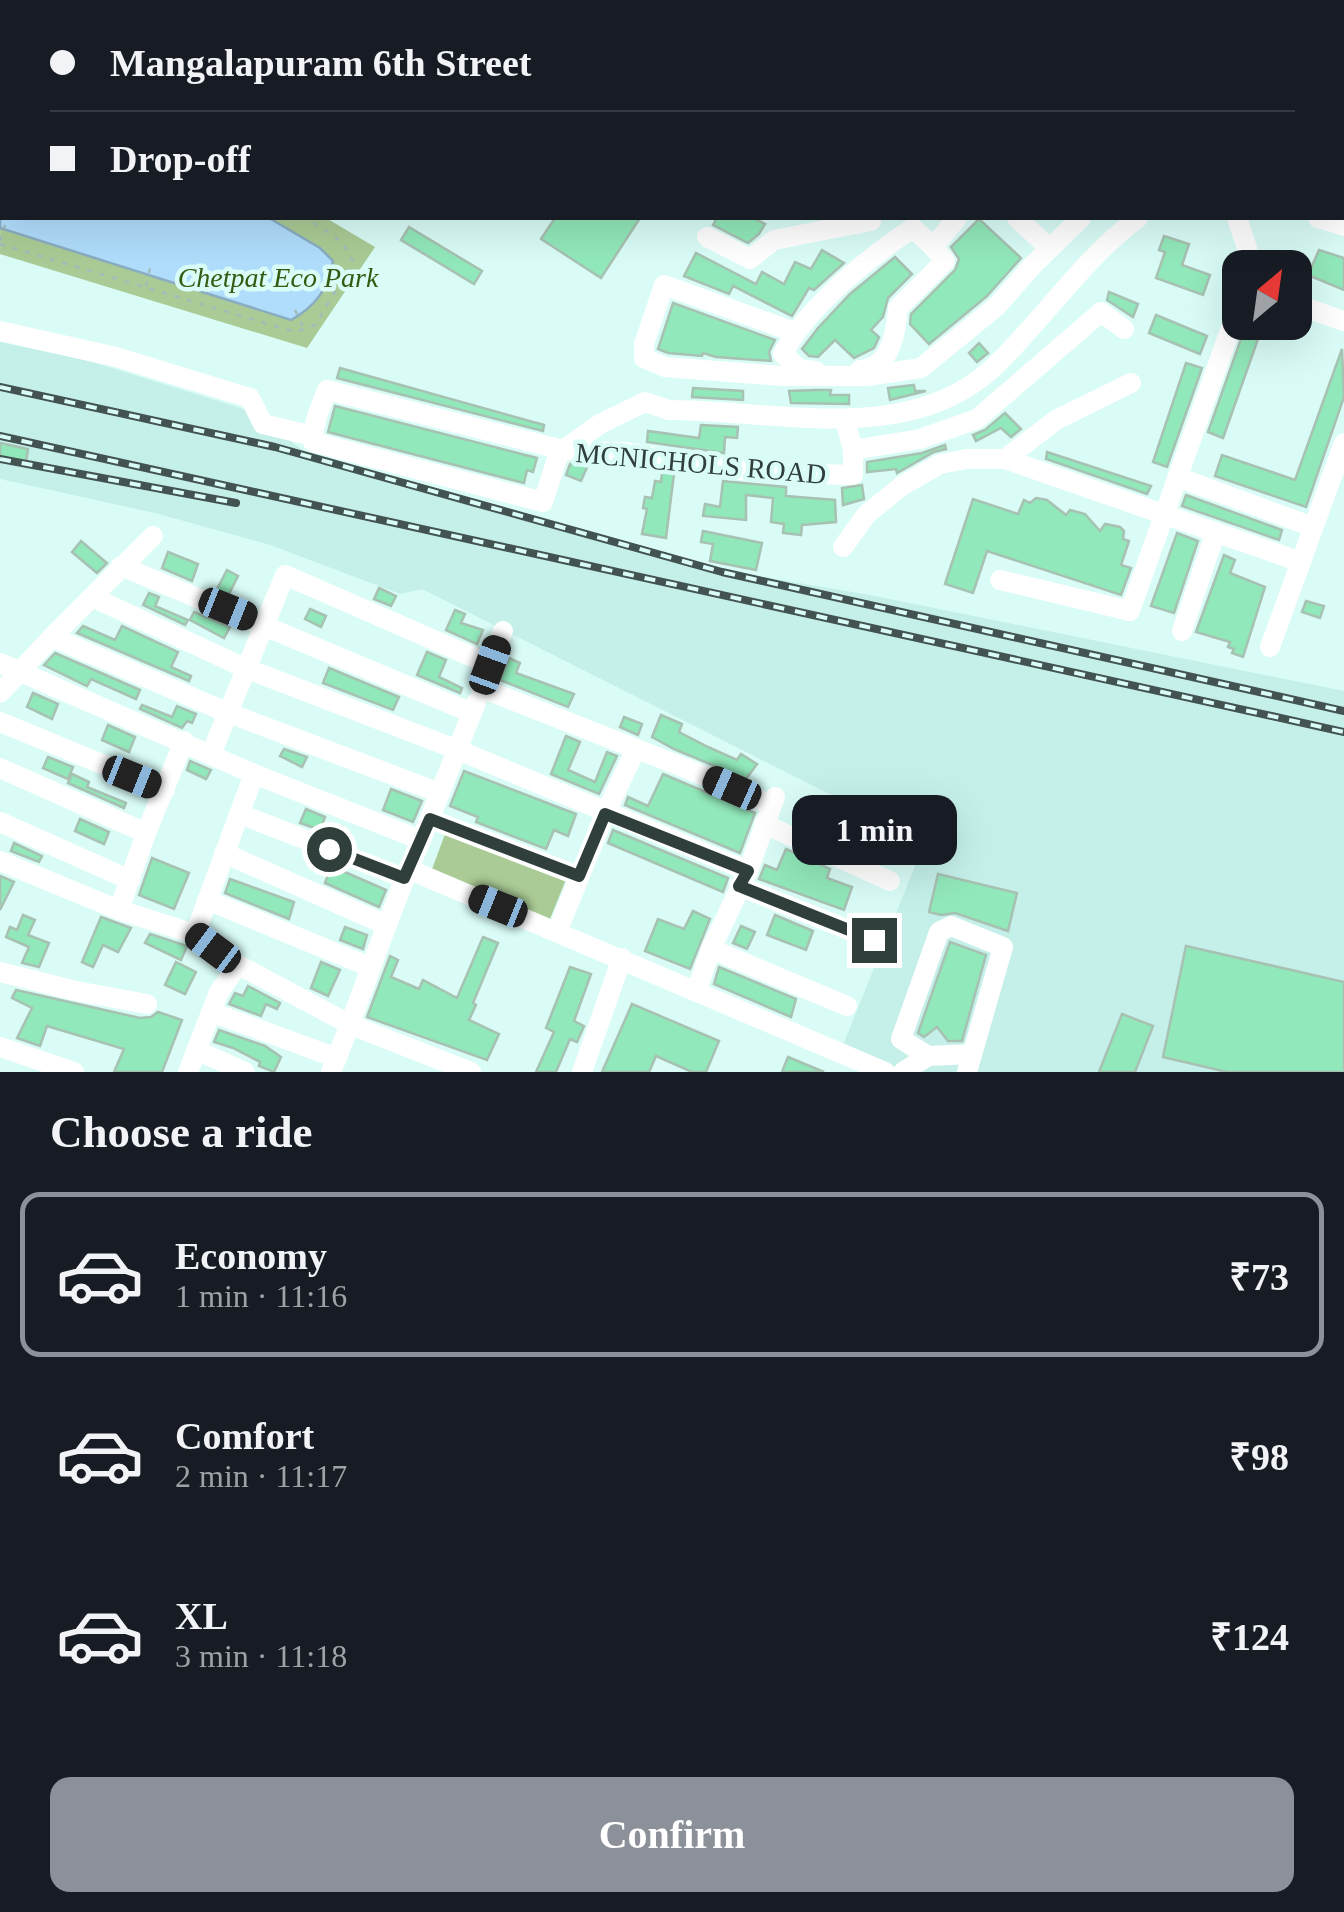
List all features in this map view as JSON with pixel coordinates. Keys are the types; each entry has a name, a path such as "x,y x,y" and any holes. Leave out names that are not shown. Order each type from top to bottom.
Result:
{"street":[{"path":"708,237 750,259 774,240 867,220"},
{"path":"872,220 878,251"},
{"path":"933,247 954,220"},
{"path":"1019,220 1049,248"},
{"path":"794,332 664,285 644,344 644,358 665,368 782,376 868,376 920,368 997,306 1079,220"},
{"path":"0,330 116,357 250,398 263,424 313,430 327,390 563,450 600,424 645,402 669,410 845,420 919,410 952,398 995,366 1059,295 1136,220"},
{"path":"1237,220 1246,250"},
{"path":"913,228 945,261 898,308 896,332 884,359 870,369 799,369 782,354 794,332 878,251 913,228"},
{"path":"1312,310 1344,322"},
{"path":"853,450 920,439 977,419 1101,312 1124,329"},
{"path":"1000,580 1130,611 1226,340"},
{"path":"1004,459 1056,420 1132,383"},
{"name":"MCNICHOLS ROAD","path":"313,430 313,442 543,502 563,450 624,452 754,472 853,475 853,450 845,420"},
{"path":"1270,647 1344,444"},
{"path":"842,547 867,514 903,485 940,464 1004,459 1301,562"},
{"path":"1177,478 1314,527"},
{"path":"1182,632 1215,534"},
{"path":"0,693 8,668 52,636 153,536"},
{"path":"122,566 472,713"},
{"path":"211,754 284,575 490,665"},
{"path":"92,597 245,668 458,750 605,814 874,940"},
{"path":"210,1012 334,1065 384,924 422,840 503,630"},
{"path":"52,636 226,712 440,793"},
{"path":"8,668 254,774 422,840"},
{"path":"481,688 636,749 770,809 890,881"},
{"path":"0,722 164,790"},
{"path":"119,910 184,741"},
{"path":"557,932 636,749"},
{"path":"0,768 146,833"},
{"path":"195,934 254,774"},
{"path":"696,992 770,809"},
{"path":"240,814 557,932 885,1072"},
{"path":"430,819 579,876"},
{"path":"0,822 130,880"},
{"path":"224,853 384,924"},
{"path":"0,861 119,910 195,934 238,965 350,1025 471,1072"},
{"path":"207,900 370,967"},
{"path":"951,926 1002,946 969,1063 928,1056 904,1043 902,1033 938,932 951,926"},
{"path":"711,949 847,1006"},
{"path":"582,1072 622,958"},
{"path":"188,1072 219,992 238,965"},
{"path":"0,972 76,992 148,1004"},
{"path":"0,1047 74,1072"},
{"path":"196,1050 246,1072"},
{"path":"826,1072 834,1050"},
{"path":"903,1072 928,1056"}],"path":[{"path":"6,225 0,243 294,332 315,324 353,262 347,247 337,237 307,220"},
{"path":"145,287 150,268"},
{"path":"295,310 305,330"}],"shaded area":[{"path":"0,220 272,220 320,248 333,261 320,296 291,320 0,228"},
{"path":"0,342 86,360 247,410 303,450 739,573 870,595 1344,691 1344,1072 907,1072 843,1045 915,866 907,833 422,589 400,594 270,545 155,513 0,479"}],"green space":[{"name":"Chetpat Eco Park","path":"0,220 329,220 375,247 307,348 0,254"},
{"path":"448,826 569,872 550,919 431,872"}],"building":[{"path":"554,220 639,220 601,278 541,239"},
{"path":"716,220 757,220 765,224 748,243 713,225"},
{"path":"980,220 1021,258 987,296 929,344 910,324 911,314 955,270 959,259 951,247"},
{"path":"409,227 482,271 474,284 401,240"},
{"path":"1164,236 1189,244 1182,265 1210,275 1203,295 1156,278 1165,252 1159,250"},
{"path":"822,250 844,263 814,290 809,288 792,316 733,286 729,294 684,276 696,253 756,284 762,272 784,284 795,262 811,269"},
{"path":"1319,250 1344,258 1344,290 1312,277"},
{"path":"895,257 912,274 888,298 883,317 871,330 879,337 874,348 854,358 835,340 818,357 809,356 802,349 818,328 850,294"},
{"path":"1109,292 1138,304 1133,317 1107,300"},
{"path":"673,303 775,340 769,352 771,361 658,349"},
{"path":"1156,315 1207,336 1200,354 1149,333"},
{"path":"1241,340 1258,340 1223,438 1208,432"},
{"path":"979,343 988,353 977,362 969,353"},
{"path":"1342,349 1344,397 1306,507 1215,476 1222,455 1295,480"},
{"path":"1186,363 1202,368 1167,467 1153,462"},
{"path":"340,368 544,425 543,431 337,378"},
{"path":"914,385 915,391 926,391 890,400 888,388"},
{"path":"693,388 743,391 743,400 692,397"},
{"path":"831,390 830,395 849,395 849,404 791,403 789,391"},
{"path":"335,406 537,458 533,472 527,470 524,483 328,432"},
{"path":"1005,413 1021,429 1011,437 1001,428 976,441 973,435"},
{"path":"701,425 738,427 737,438 725,437 724,453 647,442 648,431 699,438"},
{"path":"0,443 28,449 26,462 0,456"},
{"path":"945,445 946,449 897,473 896,469 867,472 867,462"},
{"path":"1047,452 1151,486 1147,494 1046,459"},
{"path":"570,464 588,465 581,481 566,475"},
{"path":"662,472 674,474 666,538 642,534 645,497 652,498 655,481 661,482"},
{"path":"723,481 786,487 786,496 835,500 836,522 802,525 801,535 783,533 784,524 771,522 773,498 746,495 746,520 703,516 705,504 720,507"},
{"path":"862,485 864,499 843,505 842,488"},
{"path":"1186,495 1282,530 1279,540 1182,506"},
{"path":"1036,498 1047,500 1066,515 1070,510 1085,514 1100,531 1105,524 1124,531 1123,539 1129,541 1121,565 1131,568 1121,595 987,551 973,593 945,584 973,499 1018,514 1024,500 1030,503"},
{"path":"703,531 762,543 756,570 710,561 713,544 701,542"},
{"path":"1177,533 1198,541 1174,613 1151,606"},
{"path":"81,541 107,563 97,573 72,552"},
{"path":"168,552 198,564 192,581 162,568"},
{"path":"1224,555 1235,560 1230,573 1265,587 1243,657 1232,653 1230,642 1196,632"},
{"path":"227,570 238,576 228,596 216,591"},
{"path":"379,588 396,596 391,606 374,599"},
{"path":"149,593 159,597 155,606 188,620 185,625 143,605"},
{"path":"1306,601 1324,606 1320,618 1302,612"},
{"path":"310,609 326,616 321,627 305,619"},
{"path":"455,610 465,614 461,623 483,630 477,644 446,630"},
{"path":"194,612 230,627 224,638 190,620"},
{"path":"83,626 115,640 122,626 178,652 171,667 191,676 189,681 77,633"},
{"path":"427,652 446,660 439,677 462,688 460,693 417,675"},
{"path":"55,653 140,690 136,699 91,679 87,686 44,665"},
{"path":"509,658 520,663 516,673 574,694 568,707 500,680"},
{"path":"329,668 399,697 393,710 323,683"},
{"path":"33,693 58,704 52,719 27,707"},
{"path":"142,705 172,717 177,706 196,714 192,723 187,721 182,728 140,709"},
{"path":"661,715 682,724 679,732 708,747 737,760 741,754 757,764 746,779 674,749 652,737"},
{"path":"624,717 642,724 638,735 620,727"},
{"path":"108,725 135,737 129,752 102,740"},
{"path":"566,736 580,742 568,770 595,782 607,752 617,756 599,794 551,774"},
{"path":"284,749 307,757 302,767 280,756"},
{"path":"48,757 73,767 68,779 43,768"},
{"path":"190,761 211,770 206,779 187,770"},
{"path":"464,771 576,814 568,836 554,830 546,849 476,822 478,817 450,806"},
{"path":"72,774 89,782 87,787 126,803 124,808 68,783"},
{"path":"663,774 755,813 740,853 625,805 628,797 648,806"},
{"path":"391,789 422,801 413,822 383,810"},
{"path":"306,809 325,817 320,830 300,823"},
{"path":"80,819 109,832 104,844 75,831"},
{"path":"613,830 728,878 723,892 608,843"},
{"path":"871,836 886,842 879,861 865,854"},
{"path":"14,843 42,856 39,862 11,851"},
{"path":"786,849 830,869 827,878 852,887 844,910 759,879 765,865 777,870"},
{"path":"152,858 189,873 174,909 139,895"},
{"path":"331,866 386,890 379,907 325,883"},
{"path":"938,874 1017,893 1008,931 955,913 929,912"},
{"path":"0,876 14,882 0,910"},
{"path":"230,879 294,902 289,919 225,893"},
{"path":"693,911 710,919 690,969 645,951 658,919 684,929"},
{"path":"23,915 35,920 28,935 49,943 39,967 22,963 29,947 6,937 10,927 17,930"},
{"path":"775,915 813,931 806,950 767,935"},
{"path":"101,917 131,928 118,952 103,945 93,967 82,962"},
{"path":"741,926 755,932 747,949 733,943"},
{"path":"345,927 367,935 363,949 340,940"},
{"path":"150,934 187,946 181,960 145,943"},
{"path":"483,937 498,943 469,1020 499,1034 487,1060 367,1017 390,956 398,960 391,977 419,989 423,980 457,998"},
{"path":"950,942 986,955 962,1041 948,1041 937,1027 924,1037 918,1033"},
{"path":"1186,946 1344,982 1344,1072 1227,1072 1163,1057"},
{"path":"176,962 196,972 185,994 165,985"},
{"path":"321,962 340,970 328,996 311,988"},
{"path":"570,967 591,974 574,1021 584,1026 577,1042 570,1039 556,1072 536,1072 554,1032 546,1028"},
{"path":"719,967 796,999 791,1017 714,984"},
{"path":"248,986 280,1003 277,1009 266,1004 261,1016 229,1004 235,993 243,996"},
{"path":"16,990 140,1018 158,1012 182,1020 162,1072 114,1072 124,1049 47,1026 40,1046 17,1038 32,1008 12,998"},
{"path":"632,1004 719,1041 706,1072 692,1072 656,1056 649,1072 602,1072"},
{"path":"1122,1014 1153,1026 1135,1072 1099,1072"},
{"path":"219,1030 265,1046 281,1057 274,1072 233,1048 214,1042"},
{"path":"788,1057 824,1072 782,1072"}],"railway":[{"path":"0,387 275,447 722,572 1344,711"},
{"path":"0,436 1344,732"},
{"path":"0,459 236,503"}],"route":[{"path":"329,849 404,878 430,819 579,876 605,814 748,871 739,886 874,940"}]}
